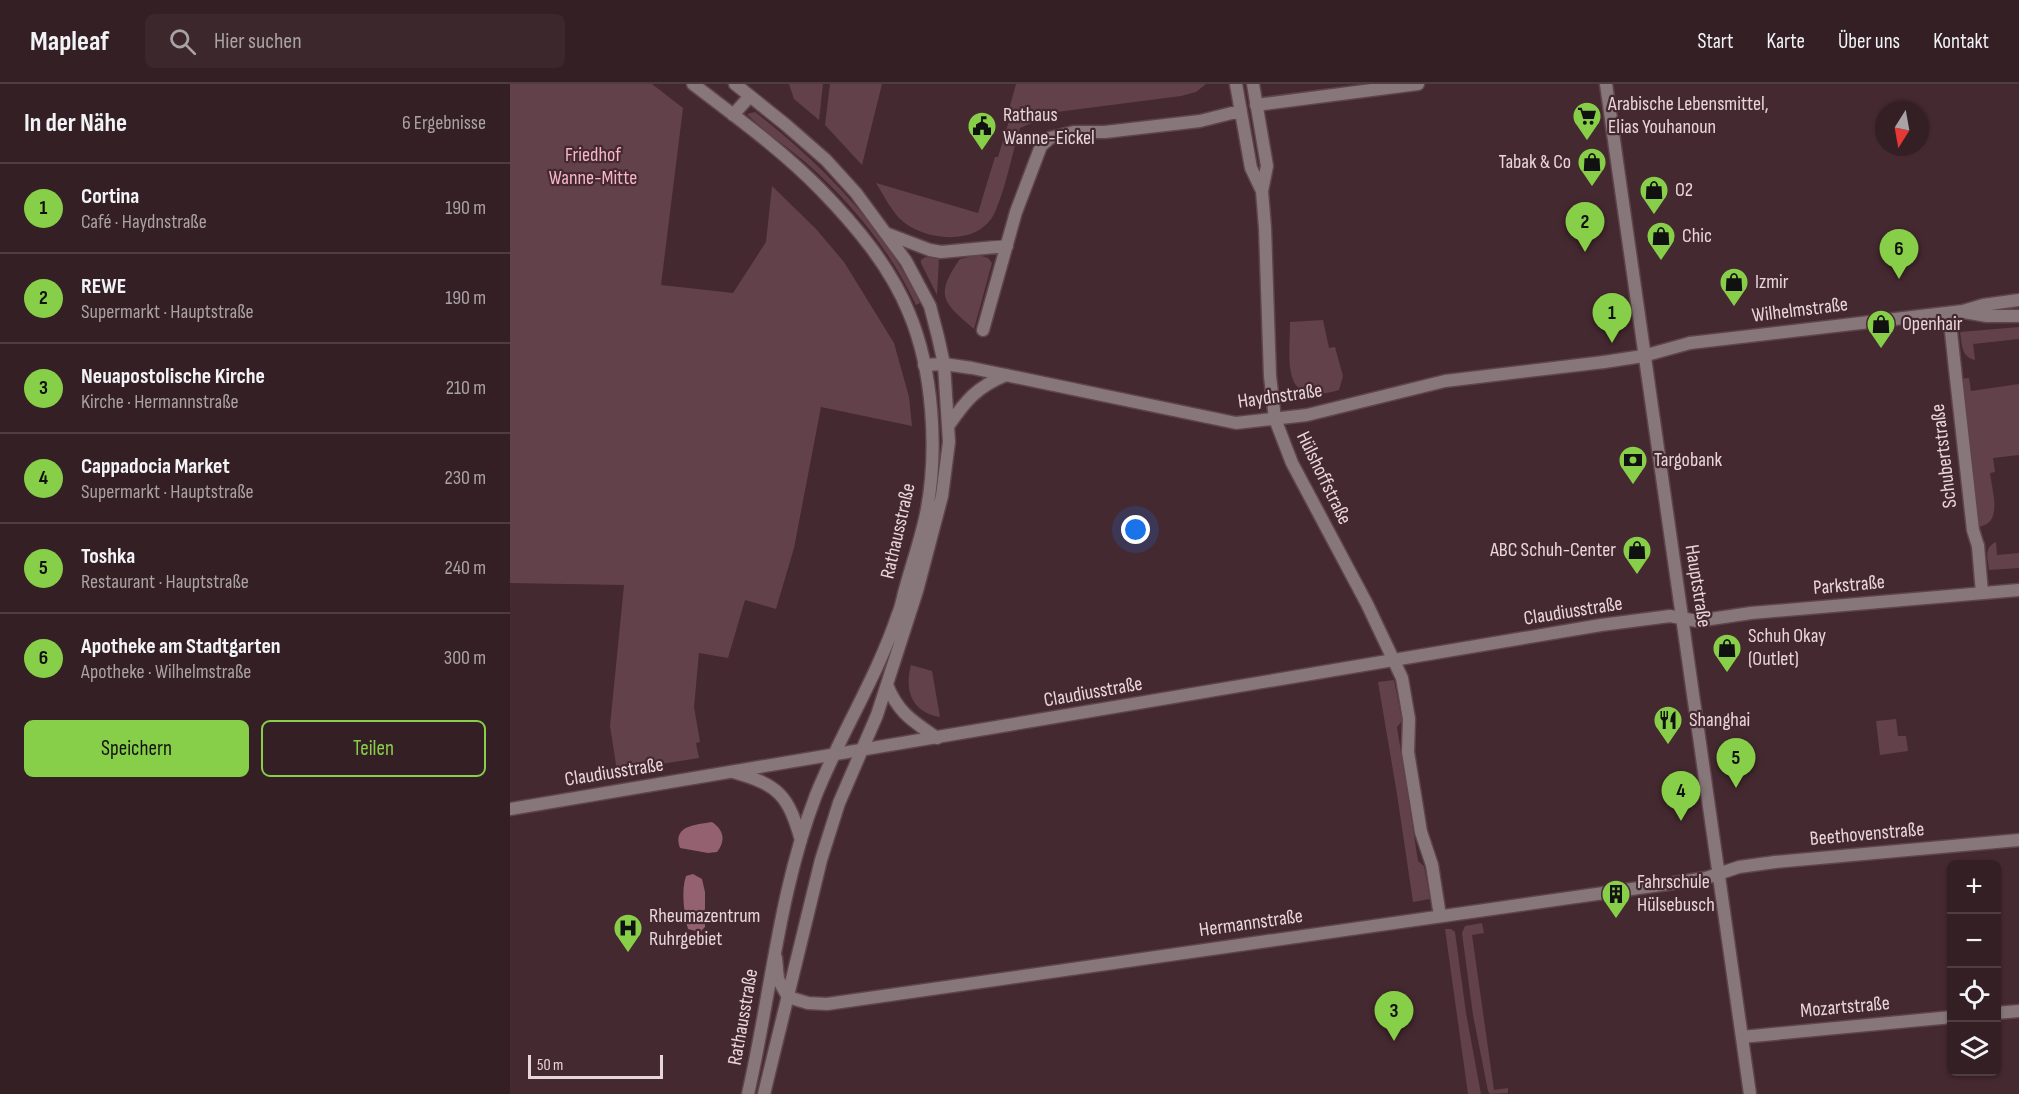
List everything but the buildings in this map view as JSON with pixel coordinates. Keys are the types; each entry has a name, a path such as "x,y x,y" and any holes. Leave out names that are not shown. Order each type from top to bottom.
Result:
{"street":[{"name":"Rathausstraße","path":"693,84 784,156 819,188 858,230 888,273 910,314 924,365 932,422 932,454 927,507 920,539 899,613 816,796 801,841 775,948 748,1094"},
{"name":"Rathausstraße","path":"735,84 793,130 826,160 856,193 912,270 930,306 944,364 950,442 942,496 909,617 887,685 839,802 821,860 764,1094"},
{"name":"Hülshoffstraße","path":"1236,84 1251,168 1262,191"},
{"name":"Hülshoffstraße","path":"1253,84 1267,166 1262,191 1270,376 1275,419 1292,463 1367,604 1402,678 1409,720 1409,763 1421,832 1432,865 1440,916"},
{"path":"1256,105 1418,84"},
{"name":"Hauptstraße","path":"1606,84 1750,1094"},
{"path":"734,115 750,96"},
{"path":"982,330 1016,212 1041,146 1050,138 1074,132 1105,132 1200,121 1240,111"},
{"path":"888,234 941,252 1007,246"},
{"name":"Wilhelmstraße","path":"1643,356 1689,343 1949,313 2019,300"},
{"name":"Wilhelmstraße","path":"1963,311 1987,316 2019,316"},
{"name":"Schubertstraße","path":"1949,313 1982,593"},
{"name":"Haydnstraße","path":"924,365 944,364 1006,375 1236,423 1322,411 1445,381 1643,356"},
{"path":"949,425 972,395 986,383 1006,375"},
{"name":"Parkstraße","path":"1683,618 1698,621 1751,612 2019,590"},
{"name":"Claudiusstraße","path":"510,809 1601,625 1670,616 1683,618"},
{"path":"887,685 904,714 918,727 937,738"},
{"path":"733,772 757,779 776,789 793,814 801,841"},
{"name":"Beethovenstraße","path":"1720,873 1739,867 1775,862 2019,840"},
{"name":"Hermannstraße","path":"788,997 808,1003 827,1004 1666,884 1706,878 1720,873"},
{"name":"Rathausstraße","path":"775,948 778,979 788,997"},
{"path":"2001,1013 2019,1011"},
{"name":"Mozartstraße","path":"1742,1037 1947,1017"}],"green space":[{"name":"Friedhof Wanne-Mitte","path":"510,84 652,84 683,108 661,285 733,293 766,242 772,186 816,229 844,262 894,343 909,397 912,426 821,407 794,548 776,609 745,600 728,658 699,653 694,707 700,742 696,743 699,758 617,771 610,726 624,585 510,583"},
{"path":"789,84 823,84 819,120 794,99"},
{"path":"830,84 882,84 862,165 825,125"},
{"path":"1016,84 1206,84 1196,92 1181,96 1057,112 1020,128 995,212 987,224 976,231 964,236 935,236 909,226 899,218 876,183 978,213 1009,121 1006,120"},
{"path":"755,112 804,153 849,198 888,248 920,303 916,305 894,264 868,227 838,193 804,161 747,114"},
{"path":"979,255 988,258 992,263 974,329 949,305 945,290 960,259"},
{"path":"925,257 939,259 937,295 921,263"},
{"path":"1323,320 1329,348 1335,347 1343,376 1339,390 1320,394 1306,392 1298,387 1292,378 1289,353 1290,322"},
{"path":"2019,327 2019,339 1973,344 1975,360 1967,356 1963,349 1960,332"},
{"path":"1969,378 1971,391 2019,384 2019,455 1993,458 1995,472 1990,473 1994,514 1985,525 1977,527 1959,379"},
{"path":"1996,542 1997,555 2019,553 2019,568 1989,570 1987,558 1989,547"},
{"path":"911,665 932,671 940,717 923,710 912,699 909,683"},
{"path":"1394,680 1402,721 1397,727 1418,861 1424,866 1430,899 1413,902 1378,682"},
{"path":"1896,719 1898,736 1906,736 1908,751 1880,755 1876,721"},
{"path":"1482,923 1484,933 1472,935 1494,1090 1508,1088 1508,1093 1490,1094 1488,1091 1473,1015 1462,933 1465,926"},
{"path":"1445,929 1455,932 1466,1013 1481,1094 1468,1094"}],"shaded area":[{"path":"712,822 721,832 723,840 717,852 708,853 680,848 678,840 682,830 693,825"},
{"path":"693,874 702,879 705,892 705,927 700,932 688,929 684,909 684,882 686,876"}],"place":[{"name":"Arabische Lebensmittel, Elias Youhanoun","path":"1587,142"},
{"name":"Rathaus Wanne-Eickel","path":"982,152"},
{"name":"Tabak & Co","path":"1592,188"},
{"name":"O2","path":"1654,216"},
{"name":"REWE","path":"1585,252"},
{"name":"Chic","path":"1661,262"},
{"name":"Apotheke am Stadtgarten","path":"1899,279"},
{"name":"Izmir","path":"1734,308"},
{"name":"Cortina","path":"1612,343"},
{"name":"Openhair","path":"1881,350"},
{"name":"Targobank","path":"1633,486"},
{"name":"ABC Schuh-Center","path":"1637,576"},
{"name":"Schuh Okay (Outlet)","path":"1727,674"},
{"name":"Shanghai","path":"1668,746"},
{"name":"Toshka","path":"1736,788"},
{"name":"Cappadocia Market","path":"1681,821"},
{"name":"Fahrschule Hülsebusch","path":"1616,920"},
{"name":"Rheumazentrum Ruhrgebiet","path":"628,954"},
{"name":"Neuapostolische Kirche","path":"1394,1041"}]}
